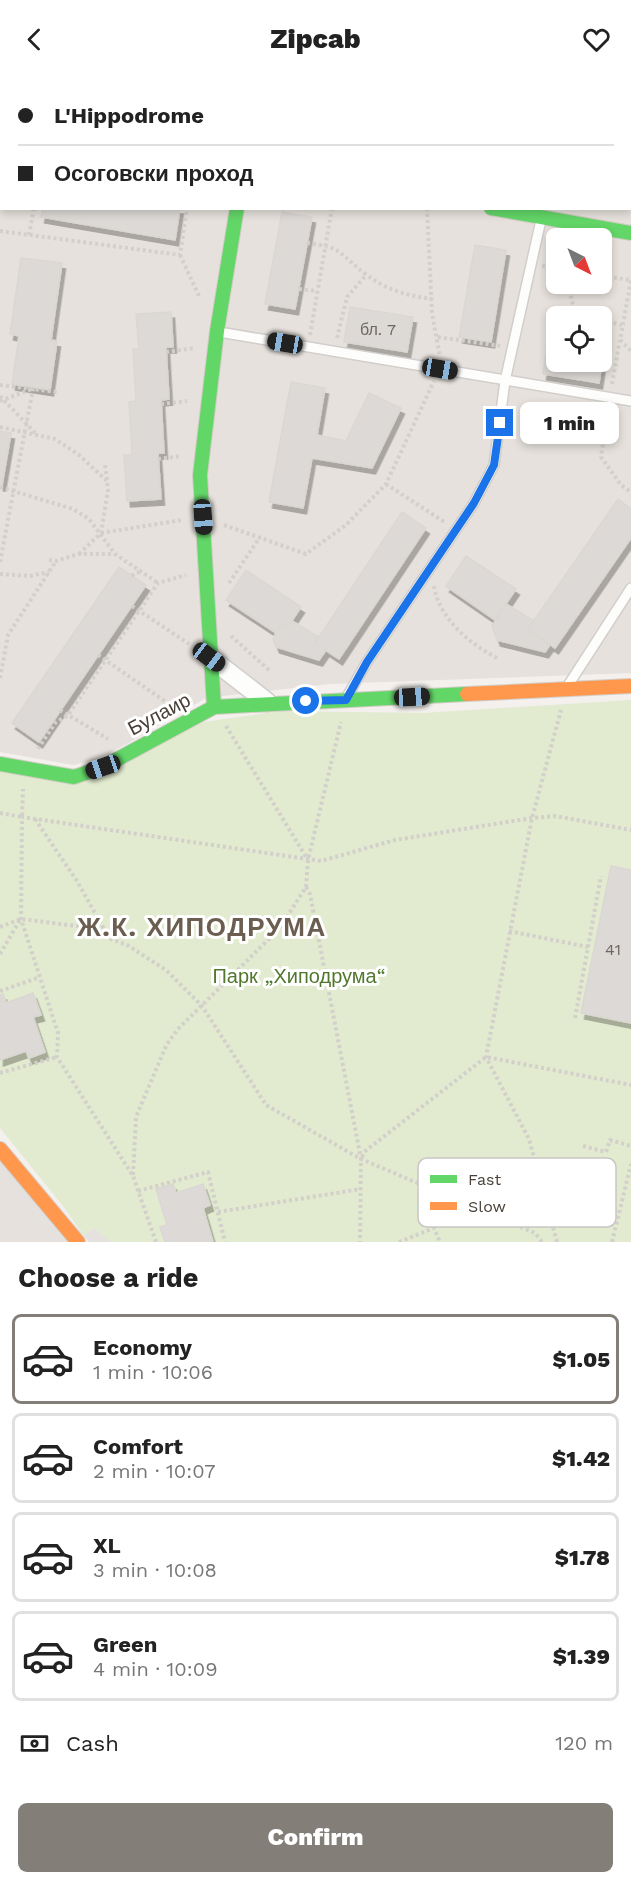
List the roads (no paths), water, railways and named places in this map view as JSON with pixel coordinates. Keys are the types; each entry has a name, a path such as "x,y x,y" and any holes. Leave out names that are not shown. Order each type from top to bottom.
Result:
{"street":[{"path":"214,707 209,657 200,475 217,331 237,210"},
{"path":"511,210 542,213 631,233"},
{"path":"209,657 267,702"},
{"name":"Булаир","path":"0,764 74,777 103,767 179,723 214,707 267,702 631,686"},
{"path":"0,1149 78,1242"}],"lane":[{"path":"346,700 363,668 456,530 494,465 505,381 542,213"},
{"path":"217,331 631,401"},
{"path":"566,689 631,588"}],"district":[{"name":"Ж.К. ХИПОДРУМА","path":"202,927"}],"park label":[{"name":"Парк „Хиподрума“","path":"299,976"}]}
